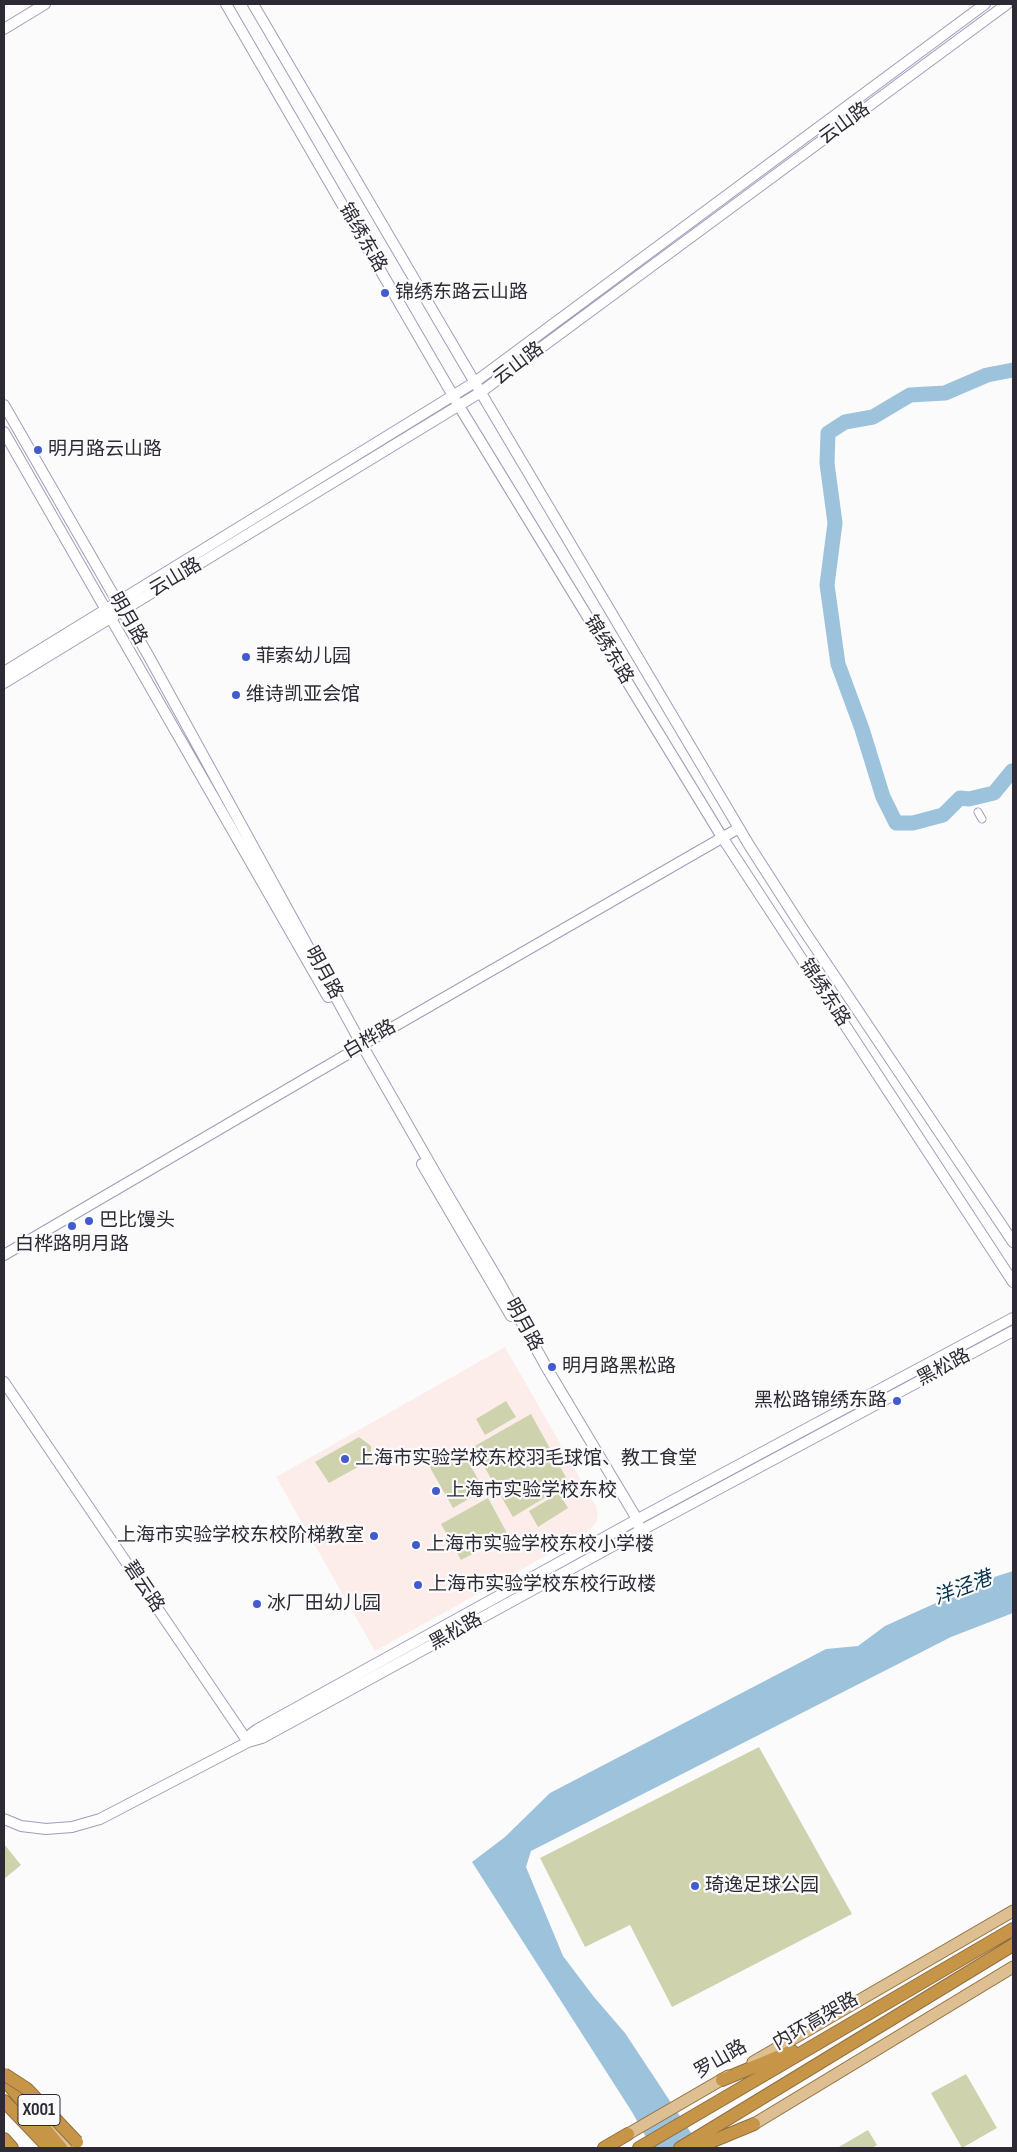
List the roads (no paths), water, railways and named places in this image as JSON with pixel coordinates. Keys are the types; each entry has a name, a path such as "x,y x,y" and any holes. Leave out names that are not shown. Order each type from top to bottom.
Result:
{"highway":[{"name":"内环高架路","path":"638,2148 1013,1929"},
{"name":"内环高架路","path":"680,2148 1013,1945"},
{"path":"722,2080 838,2032"},
{"path":"4,2074 27,2089 79,2147"},
{"name":"X001","path":"4,2079 61,2148"},
{"path":"4,2101 49,2148"},
{"path":"696,2148 754,2124"},
{"path":"714,2148 754,2124"},
{"path":"604,2148 628,2134"},
{"path":"608,2148 628,2134"},
{"name":"X001","path":"4,2139 12,2148"}],"main road":[{"path":"4,29 45,4"},
{"name":"锦绣东路","path":"226,4 453,396 722,837 1013,1282"},
{"name":"锦绣东路","path":"253,4 739,828 801,926 1013,1242"},
{"name":"云山路","path":"119,606 475,382 984,4"},
{"name":"云山路","path":"4,672 481,392 1007,4"},
{"name":"明月路","path":"4,405 119,606 445,1204 640,1531"},
{"name":"明月路","path":"4,432 107,613 360,1046"},
{"name":"云山路","path":"4,683 107,613"},
{"name":"白桦路","path":"4,1255 360,1046 739,828"},
{"path":"248,1742 251,1734 258,1729 634,1521 1013,1318"},
{"name":"黑松路","path":"4,1819 21,1826 46,1829 72,1827 100,1819 248,1742 262,1738 640,1531 1013,1331"},
{"name":"碧云路","path":"4,1382 248,1742"},
{"name":"罗山路","path":"628,2134 1013,1911"},
{"path":"754,2124 1013,1967"}],"street":[{"path":"978,812 982,819"}],"water":[{"path":"1013,1571 1013,1613 951,1637 531,1851 526,1867 563,1956 594,1997 625,2033 701,2148 652,2148 632,2112 472,1862 505,1837 550,1793 826,1649 858,1646 885,1626 991,1578"}],"waterway":[{"path":"1012,771 994,793 969,799 960,798 943,815 913,823 896,823 883,797 862,729 838,664 827,585 835,523 827,463 828,433 845,422 873,417 910,395 945,393 987,375 1013,370"}],"place":[{"name":"锦绣东路云山路","path":"385,293"},
{"name":"明月路云山路","path":"38,450"},
{"name":"菲索幼儿园","path":"246,657"},
{"name":"维诗凯亚会馆","path":"236,695"},
{"name":"巴比馒头","path":"89,1221"},
{"name":"白桦路明月路","path":"72,1226"},
{"name":"明月路黑松路","path":"552,1367"},
{"name":"黑松路锦绣东路","path":"897,1401"},
{"name":"上海市实验学校东校羽毛球馆、教工食堂","path":"345,1459"},
{"name":"上海市实验学校东校","path":"436,1491"},
{"name":"上海市实验学校东校阶梯教室","path":"374,1536"},
{"name":"上海市实验学校东校小学楼","path":"416,1545"},
{"name":"上海市实验学校东校行政楼","path":"418,1585"},
{"name":"冰厂田幼儿园","path":"257,1604"},
{"name":"琦逸足球公园","path":"695,1886"}],"water label":[{"name":"洋泾港","path":"963,1589"}]}
